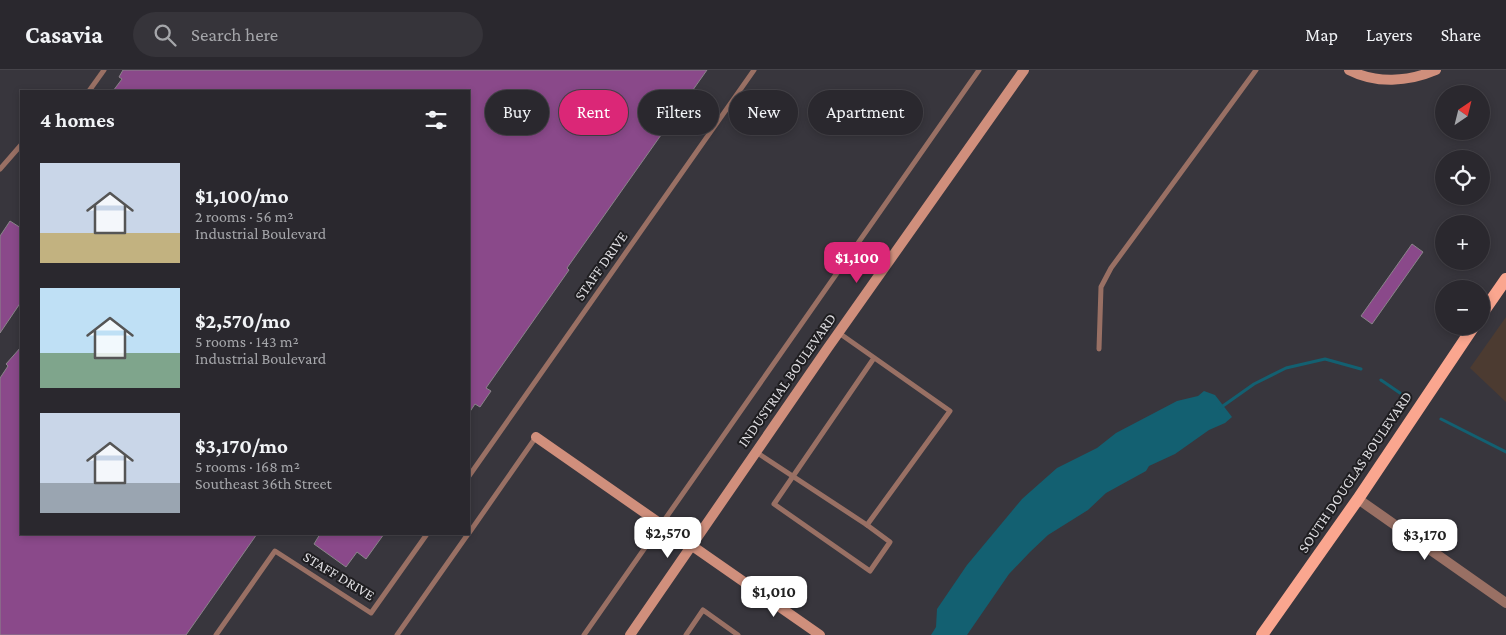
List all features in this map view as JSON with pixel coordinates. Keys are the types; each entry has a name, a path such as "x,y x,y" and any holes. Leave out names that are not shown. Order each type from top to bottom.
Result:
{"main road":[{"path":"1490,302 1506,279"},
{"name":"SOUTH DOUGLAS BOULEVARD","path":"1262,635 1358,499 1468,335"}],"street":[{"name":"INDUSTRIAL BOULEVARD","path":"630,635 838,333 1024,70"},
{"path":"1349,70 1386,80 1403,80 1436,70"},
{"path":"533,441 661,524 820,635"},
{"path":"1358,499 1506,603"}],"lane":[{"path":"90,90 104,70"},
{"name":"STAFF DRIVE","path":"470,475 754,70"},
{"path":"584,635 979,70"},
{"path":"1099,349 1101,287 1111,268 1256,70"},
{"path":"0,169 20,147"},
{"path":"838,333 950,411 867,526"},
{"path":"756,452 793,477 867,526 890,542 870,571 774,504 793,477 874,358"},
{"path":"470,530 533,441"},
{"name":"STAFF DRIVE","path":"216,635 275,551 371,613 426,535"},
{"path":"397,635 467,535"},
{"path":"686,635 703,610 738,635"}],"shaded area":[{"path":"1506,317 1506,402 1470,368"}],"water":[{"path":"1204,391 1215,395 1232,417 1225,423 1209,430 1175,454 1149,466 1146,471 1106,493 1088,510 1048,535 1009,574 967,635 931,635 936,627 937,609 967,565 1022,499 1057,468 1097,448 1116,433 1177,401 1198,396"}],"building":[{"path":"123,70 707,70 693,90 638,90 638,135 661,135 567,268 569,270 486,388 491,391 480,407 475,404 470,412 470,90 114,90 122,79 119,77"},
{"path":"10,221 20,227 20,303 0,333 0,236"},
{"path":"1412,244 1423,252 1372,324 1361,316"},
{"path":"20,348 20,535 256,535 186,635 0,635 0,378 8,366 6,364"},
{"path":"319,535 383,535 366,559 357,552 346,567 314,544"}],"waterway":[{"path":"1220,408 1254,384 1286,368 1325,359 1361,369"},
{"path":"1381,380 1400,393"},
{"path":"1441,419 1506,452"}]}
